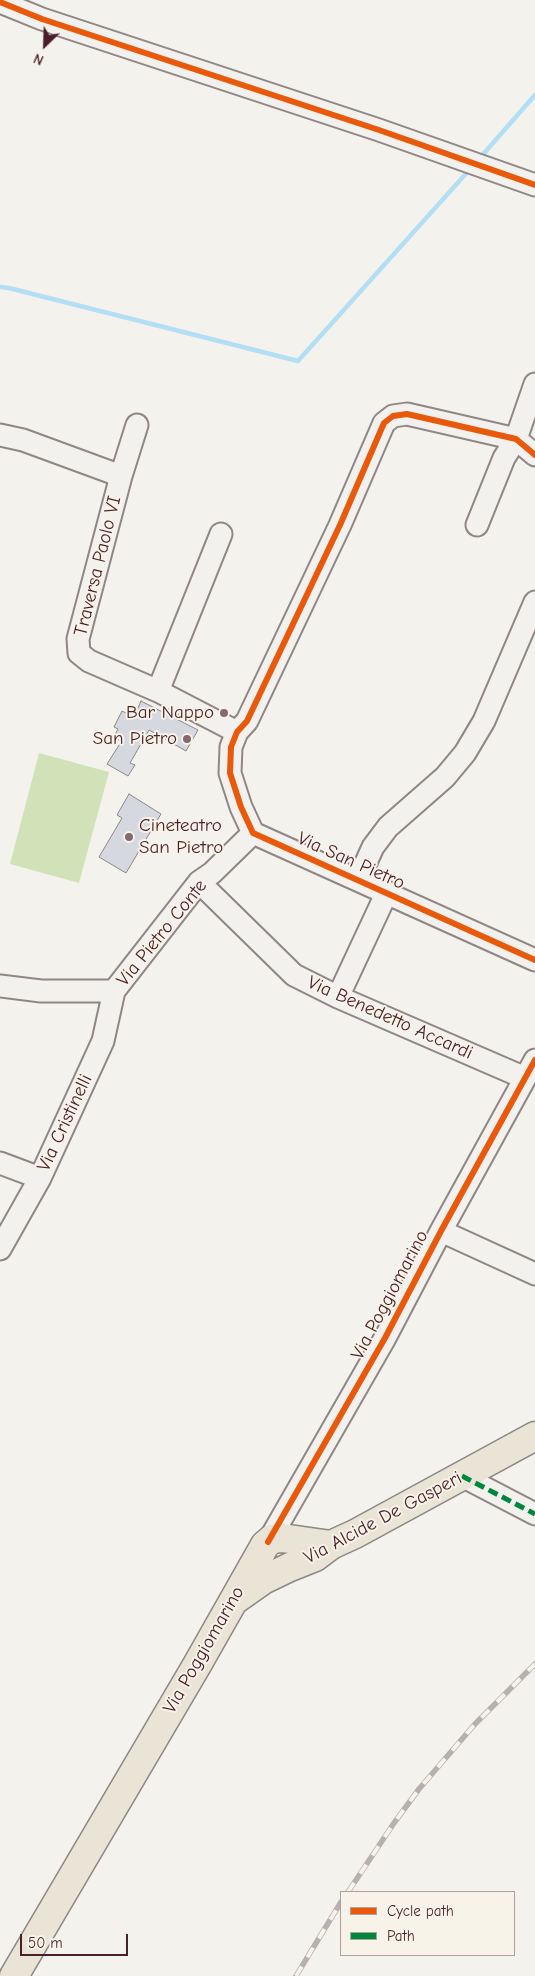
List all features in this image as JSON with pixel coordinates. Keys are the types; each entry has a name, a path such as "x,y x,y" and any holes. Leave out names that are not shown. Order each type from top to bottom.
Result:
{"main road":[{"name":"Via Alcide De Gasperi","path":"233,1602 253,1586 284,1569 315,1557 331,1545 535,1436"},
{"path":"272,1543 331,1545"},
{"path":"272,1543 299,1551 298,1556 284,1569"},
{"name":"Via Poggiomarino","path":"14,1976 233,1602 272,1543"}],"street":[{"path":"0,2 42,19 370,127 535,185"},
{"path":"477,525 504,458 516,440 535,384"},
{"path":"253,834 241,807 230,773 231,747 237,732 247,721 340,525 384,423 393,416 407,414 516,440 535,455"},
{"name":"Traversa Paolo VI","path":"137,424 121,476 77,646 80,653 89,661 158,691 237,732"},
{"path":"0,435 23,440 121,476"},
{"path":"158,691 221,534"},
{"path":"358,880 373,847 388,827 445,777 465,753 484,721 535,602"},
{"name":"Via San Pietro","path":"253,834 535,960"},
{"name":"Via Pietro Conte","path":"114,991 199,882 212,873 253,834"},
{"name":"Via Benedetto Accardi","path":"199,882 294,975 338,997 530,1069"},
{"path":"338,997 386,892"},
{"path":"0,986 41,991 114,991"},
{"name":"Via Cristinelli","path":"0,1250 40,1178 103,1040 114,991"},
{"name":"Via Poggiomarino","path":"272,1543 530,1069"},
{"path":"0,1163 40,1178"},
{"path":"441,1231 535,1274"},
{"path":"462,1476 535,1514"}],"green space":[{"path":"39,753 109,772 79,883 10,864"}],"building":[{"path":"141,701 198,730 186,751 149,730 130,763 135,765 128,776 107,764 121,742 114,736 118,729 114,727 122,711 134,717"},
{"name":"Cineteatro San Pietro","path":"129,794 161,814 126,873 99,857 122,818 117,815"}],"waterway":[{"path":"479,159 535,95"},
{"path":"0,287 298,361 471,168"}],"railway":[{"path":"349,1891 419,1789 475,1724 535,1664"},
{"path":"296,1976 340,1904"}],"marked path":[{"path":"462,1476 535,1514"}],"cycle path":[{"path":"0,2 42,19 379,130 535,185"},
{"path":"535,455 516,439 407,414 393,416 384,423 340,525 247,721 237,732 231,747 230,773 241,807 253,833 535,960"},
{"path":"268,1542 385,1338 441,1231 535,1060"}],"place":[{"name":"Bar Nappo","path":"224,713"},
{"name":"San Pietro","path":"187,739"},
{"name":"Cineteatro San Pietro","path":"129,837"}]}
